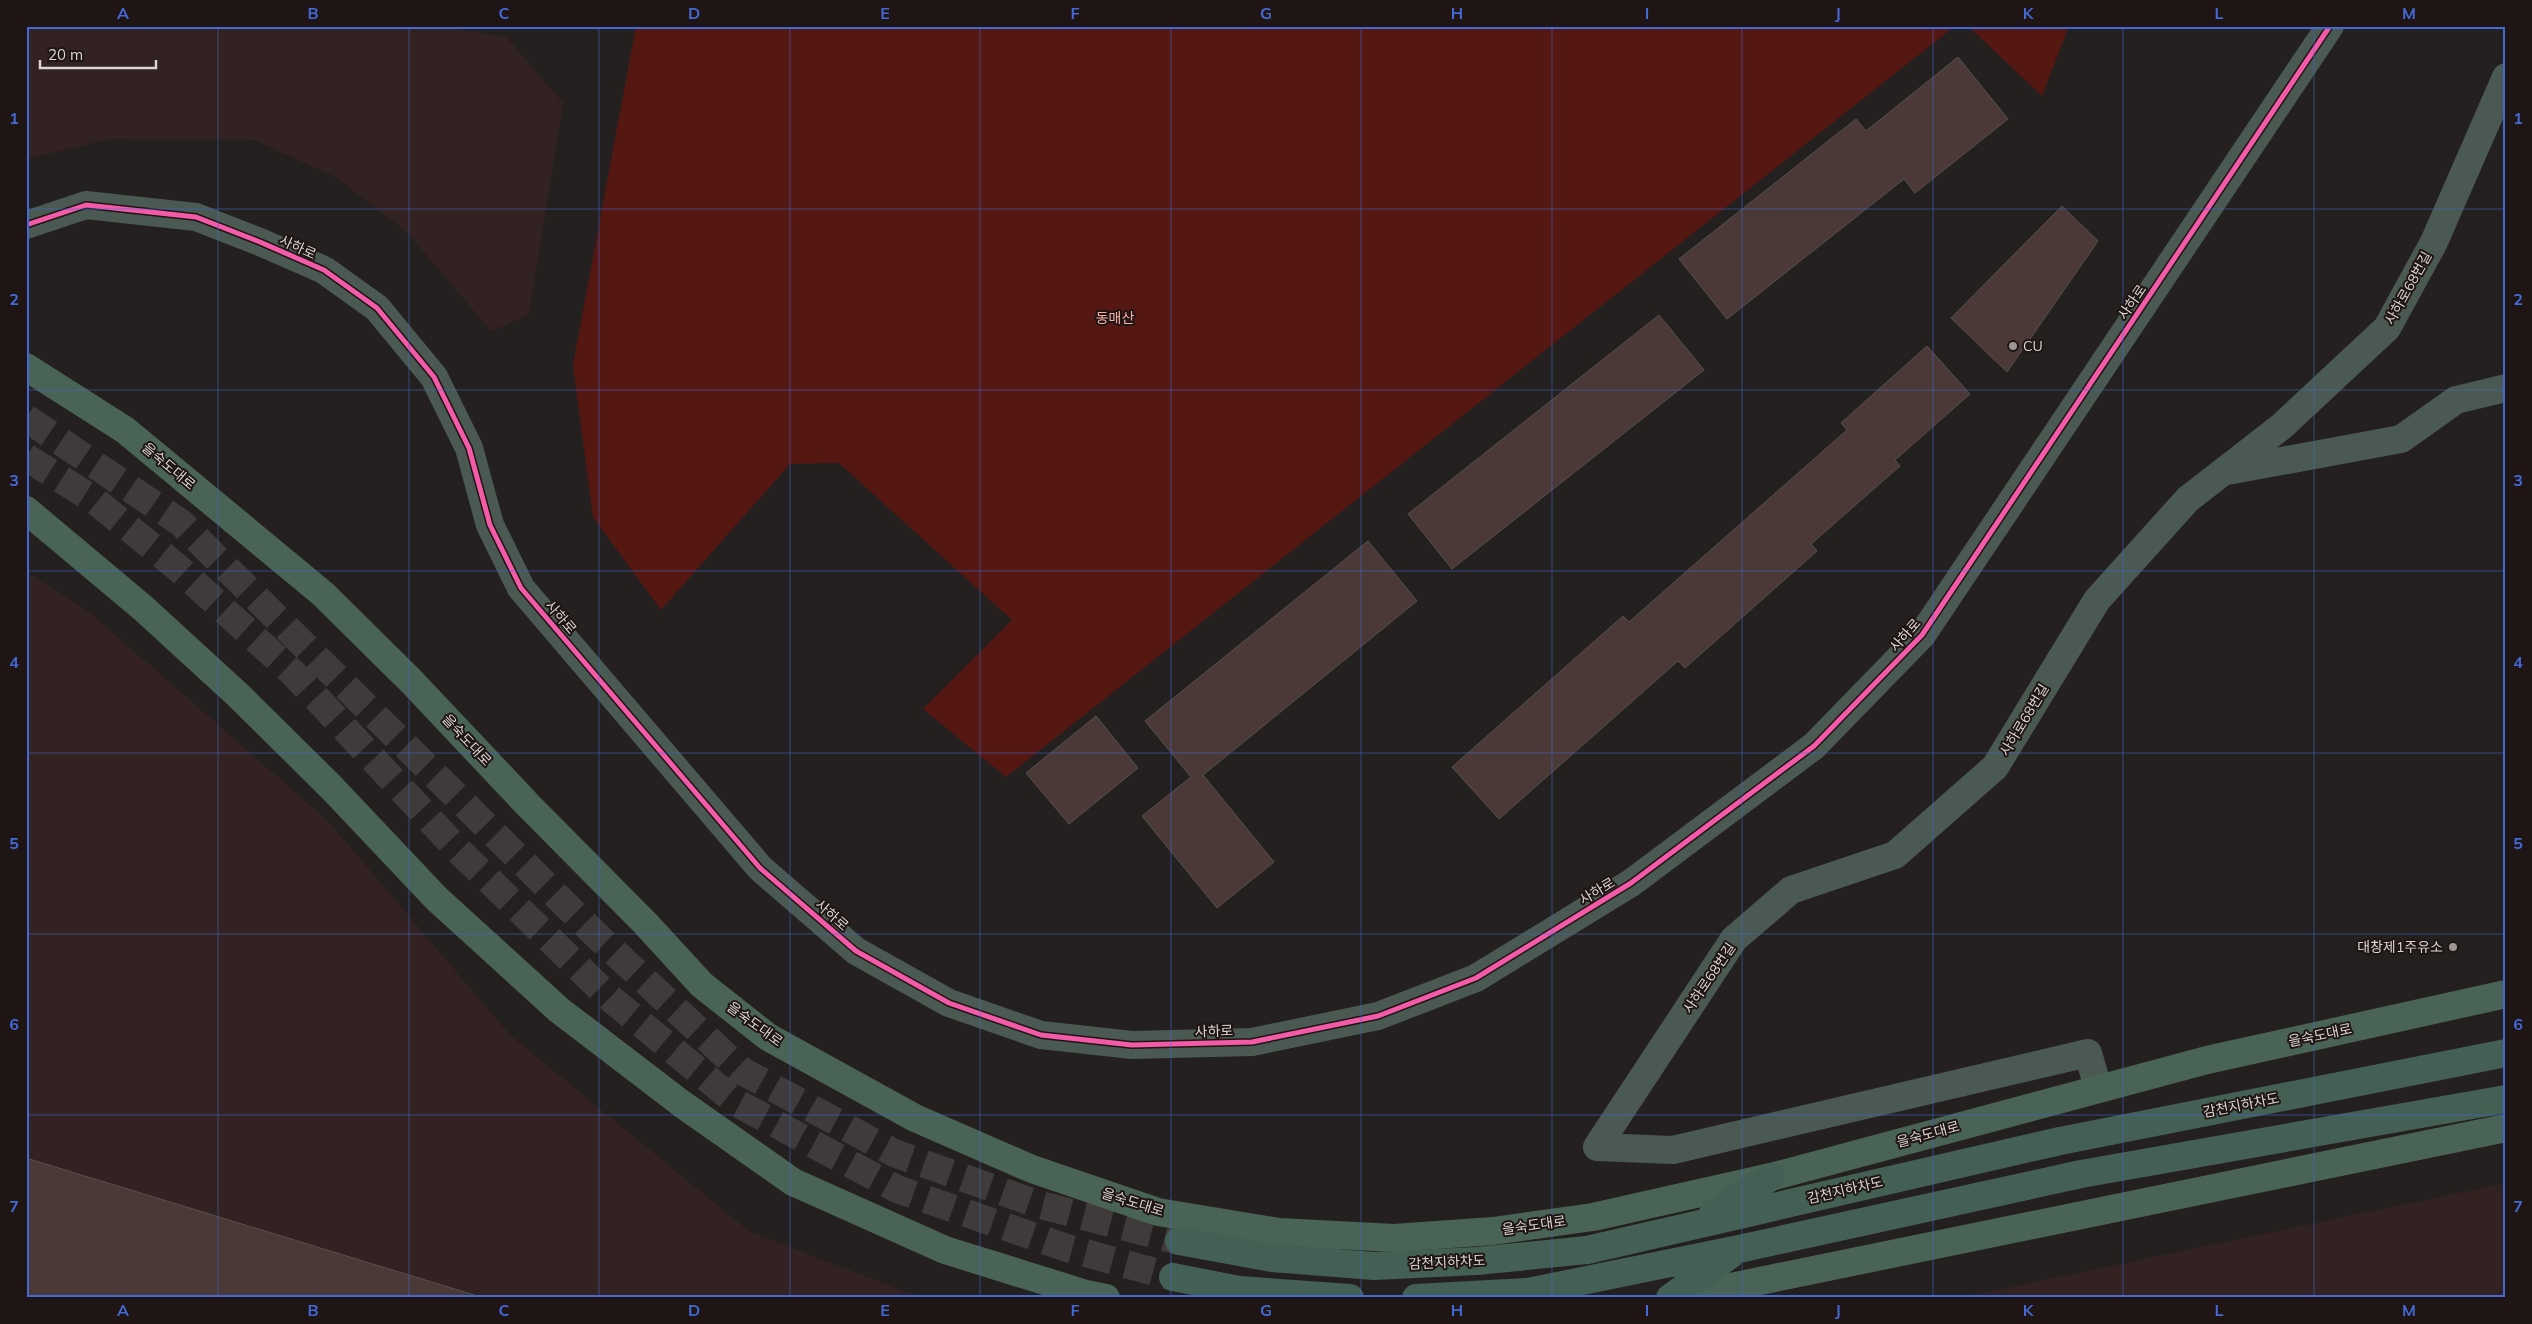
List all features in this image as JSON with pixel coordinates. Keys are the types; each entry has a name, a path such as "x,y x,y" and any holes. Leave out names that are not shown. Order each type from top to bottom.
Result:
{"highway":[{"name":"감천지하차도","path":"1179,1242 1272,1258 1374,1266 1476,1261 1587,1250 2060,1141 2506,1053"},
{"path":"1416,1298 1528,1292 1739,1249 2082,1174 2506,1099"},
{"path":"1692,1226 1771,1177"},
{"path":"1670,1298 1739,1249"},
{"path":"1172,1277 1240,1290 1350,1298"}],"main road":[{"name":"을숙도대로","path":"26,367 126,430 323,594 412,682 529,806 646,924 702,985 768,1037 915,1118 1032,1169 1158,1212 1279,1232 1394,1238 1493,1231 1593,1217 1771,1177 2207,1060 2506,994"},
{"path":"26,510 144,608 239,696 331,787 437,899 545,997 682,1104 793,1182 945,1250 1086,1294 1106,1298"},
{"path":"1677,1298 2506,1128"}],"street":[{"name":"사하로","path":"26,225 86,205 196,217 324,270 377,308 434,377 469,448 490,525 521,588 760,868 856,951 949,1003 1041,1035 1132,1045 1252,1042 1378,1016 1476,978 1631,883 1814,746 1922,635 2330,26"},
{"name":"사하로68번길","path":"2098,1088 2088,1053 1673,1150 1597,1147 1734,939 1791,890 1895,855 1995,768 2097,600 2188,499 2282,426 2387,328 2434,242 2506,78"},
{"name":"사하로68번길","path":"2224,472 2401,439 2456,400 2506,388"}],"shaded area":[{"path":"26,26 439,26 506,37 563,103 529,315 491,331 407,232 334,176 254,140 110,139 26,159"},
{"path":"26,572 89,612 328,821 510,1035 750,1232 922,1298 26,1298"},
{"path":"2506,1183 2506,1298 1959,1298"}],"green space":[{"name":"동매산","path":"636,26 1955,26 1006,777 923,709 1012,620 839,463 790,464 661,610 593,517 573,365"},
{"path":"1968,26 2069,26 2042,96"}],"building":[{"path":"1958,57 2008,119 1915,193 1904,179 1727,319 1679,259 1856,119 1866,131"},
{"path":"2062,206 2098,241 2007,372 1951,318"},
{"path":"1659,315 1704,370 1452,569 1408,514"},
{"path":"1927,346 1970,394 1895,460 1900,466 1811,544 1817,551 1685,668 1678,661 1499,819 1452,767 1623,616 1629,622 1847,430 1841,423"},
{"path":"1368,541 1417,601 1203,775 1274,862 1217,908 1142,816 1191,777 1145,721"},
{"path":"1096,716 1138,768 1069,824 1026,773"},
{"path":"26,1158 484,1298 26,1298"}],"tunnel":[{"path":"26,418 181,523 595,934 742,1071 894,1153 1037,1204 1179,1241"},
{"path":"26,457 94,500 177,567 294,674 458,850 610,998 737,1103 897,1189 1067,1248 1173,1277"}],"cycle path":[{"path":"26,225 86,205 196,217 324,270 377,308 434,377 469,448 490,525 521,588 760,868 856,951 949,1003 1041,1035 1132,1045 1252,1042 1378,1016 1476,978 1631,883 1814,746 1922,635 2330,26"}],"place":[{"name":"CU","path":"2013,346"},
{"name":"대창제1주유소","path":"2453,947"}]}
